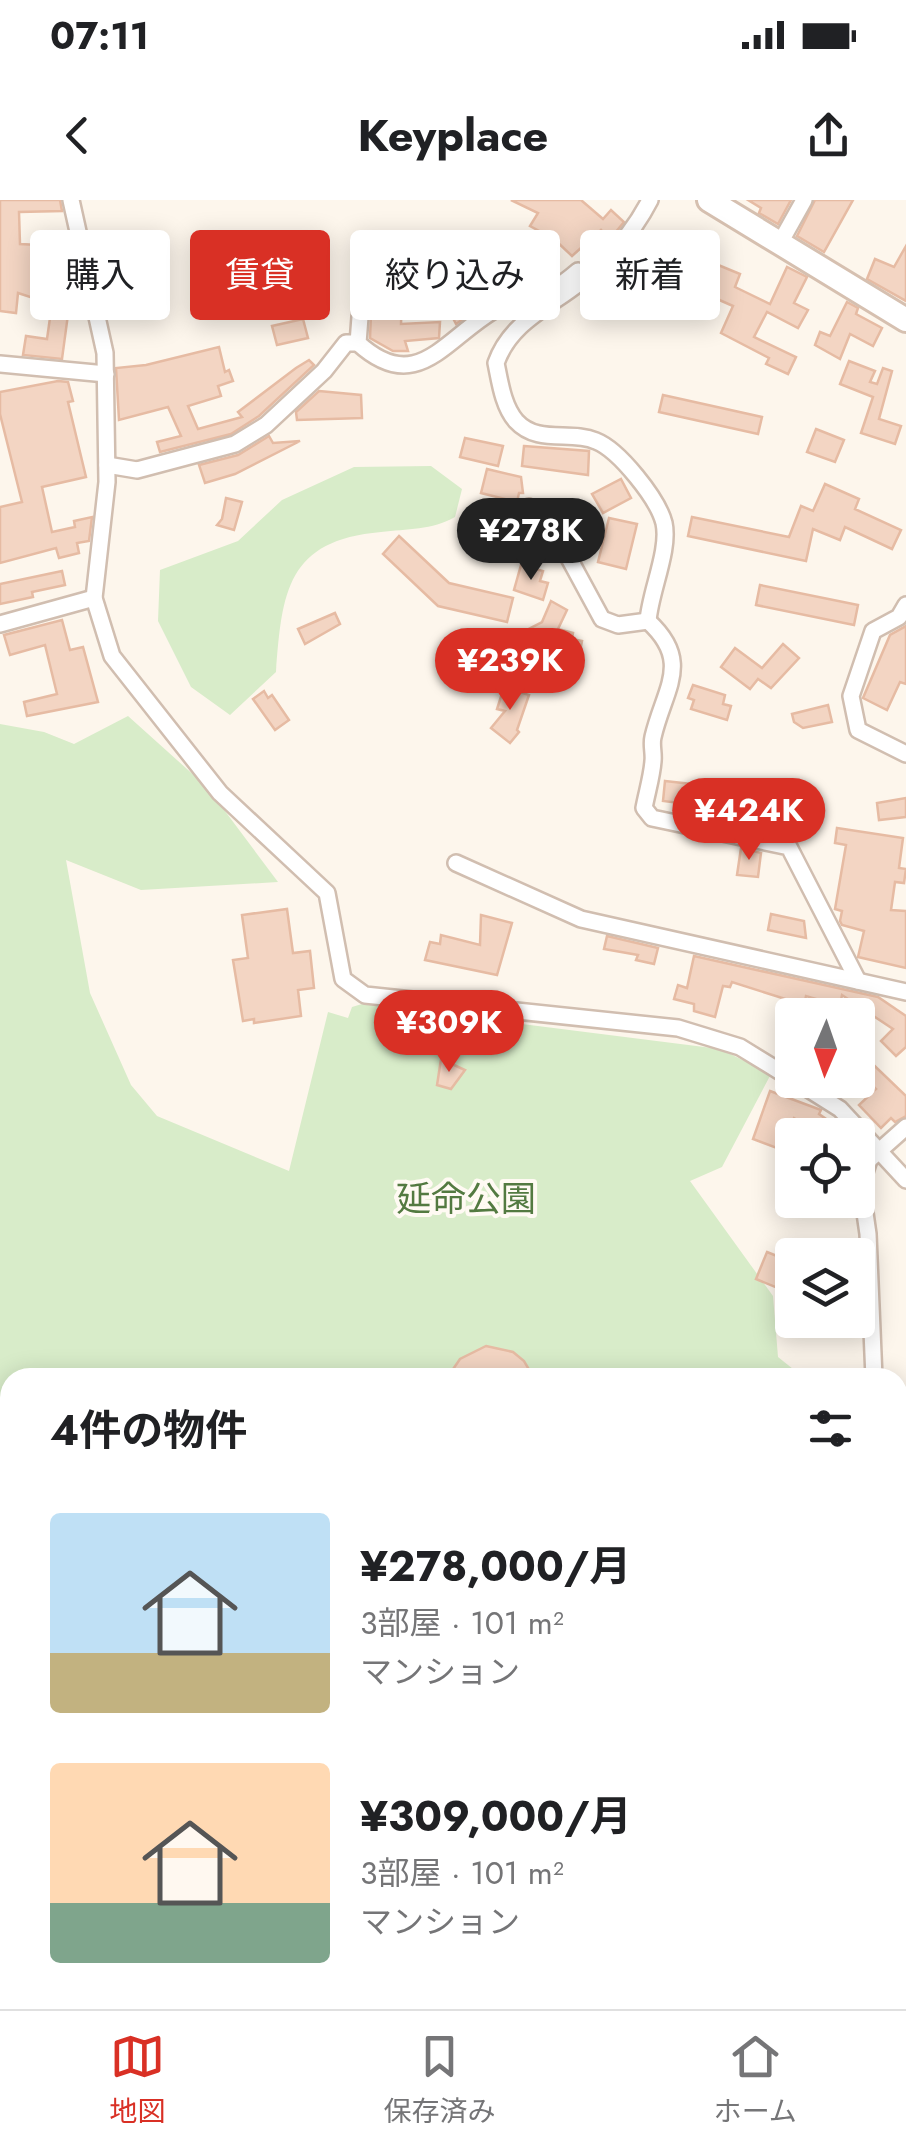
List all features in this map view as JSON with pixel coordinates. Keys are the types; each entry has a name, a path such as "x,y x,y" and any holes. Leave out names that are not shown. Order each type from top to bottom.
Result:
{"main road":[{"path":"709,200 906,320"}],"street":[{"path":"71,200 105,353 107,465 94,598 112,656 208,778 327,893 343,979 366,995 678,1028 740,1047 775,1069"},
{"path":"630,230 650,200"},
{"path":"780,242 804,200"},
{"path":"107,465 138,470 235,444 266,425 324,371 346,344 358,343 393,367 409,366 434,356 501,306 524,304 580,270"},
{"path":"580,282 514,330 496,363 503,397 516,420 545,436 598,441 630,470 650,496 664,523 664,544 650,596 648,621"},
{"path":"358,343 360,320"},
{"path":"0,364 106,374"},
{"path":"529,507 540,524 557,536 602,619 618,626 648,621"},
{"path":"0,624 94,598"},
{"path":"906,606 899,617 873,631 851,696 858,730 906,754"},
{"path":"648,621 662,634 674,656 671,682 652,740 654,760 644,808 652,818 789,847 858,981"},
{"path":"456,863 581,919 906,992"},
{"path":"823,1098 840,1108 906,1180"},
{"path":"874,1368 868,1234 861,1185 869,1160 906,1127"}],"green space":[{"path":"431,466 462,489 455,517 428,527 350,537 326,546 308,559 287,595 276,672 230,715 191,687 158,621 160,570 238,541 282,500 354,467"},
{"name":"延命公園","path":"128,716 207,787 278,882 141,890 66,860 90,993 131,1085 157,1116 289,1171 328,1012 348,1018 352,1007 362,1004 720,1049 771,1074 722,1167 690,1181 773,1296 778,1357 792,1368 0,1368 0,724 44,732 74,744"}],"building":[{"path":"0,200 60,200 62,211 19,212 20,244 30,245 30,297 18,293 16,313 0,311"},
{"path":"511,200 581,200 603,219 611,210 624,222 617,230 580,230 580,249 572,256 560,245 560,230 530,226 538,213"},
{"path":"748,200 791,200 778,224 759,213 761,208"},
{"path":"815,200 853,200 824,252 797,236"},
{"path":"906,246 906,301 867,279 875,259 894,267"},
{"path":"720,266 740,274 735,287 770,304 787,267 807,277 794,303 808,310 798,328 767,312 754,337 796,357 788,374 766,364 769,358 721,333 733,306 720,300"},
{"path":"847,302 858,308 856,314 882,328 873,346 850,334 840,359 815,345 820,332 830,336"},
{"path":"50,320 67,320 62,359 23,355 26,336 47,339"},
{"path":"303,320 308,338 277,345 272,326"},
{"path":"371,320 401,320 401,324 440,322 439,338 405,341 408,351 393,351 370,338"},
{"path":"219,347 225,372 229,370 233,381 218,386 221,396 188,406 198,429 242,417 238,412 296,368 309,360 314,365 259,416 231,434 160,452 157,442 181,436 168,407 119,420 116,368 146,365"},
{"path":"849,361 875,371 870,382 877,384 883,368 892,371 879,419 901,426 895,444 861,433 873,397 840,384"},
{"path":"68,382 73,401 68,402 86,477 42,487 52,532 75,527 74,521 92,517 89,541 77,543 79,553 59,558 56,548 0,563 0,507 22,502 0,414 0,392"},
{"path":"319,391 361,395 362,418 297,420 296,412"},
{"path":"663,395 762,417 758,434 659,412"},
{"path":"816,429 844,440 835,462 807,452"},
{"path":"269,436 273,443 300,441 235,474 205,483 199,465 238,455"},
{"path":"465,438 503,446 498,466 460,457"},
{"path":"524,446 589,451 588,475 522,466"},
{"path":"487,469 521,477 523,493 519,493 517,502 481,493"},
{"path":"621,479 631,498 603,513 592,494"},
{"path":"825,484 859,499 855,509 901,530 892,549 845,527 840,540 813,529 806,561 688,536 692,517 789,537 801,506 813,511"},
{"path":"226,498 242,502 234,530 217,525"},
{"path":"609,518 637,524 626,569 598,562"},
{"path":"399,536 449,583 513,598 507,622 438,606 383,554"},
{"path":"521,565 543,571 540,581 548,583 543,600 514,590"},
{"path":"62,571 65,585 0,604 0,584"},
{"path":"760,585 858,605 854,625 756,605"},
{"path":"551,601 567,610 558,629 573,633 572,639 582,641 579,656 547,650 555,665 535,675 515,636 542,622"},
{"path":"335,613 340,624 305,644 298,629"},
{"path":"62,620 70,650 83,647 98,702 27,716 24,702 57,694 45,645 10,655 4,635"},
{"path":"906,626 906,684 900,682 887,710 863,698 890,635"},
{"path":"783,644 799,658 771,688 758,679 750,689 721,667 735,648 762,668"},
{"path":"456,650 482,653 481,664 492,665 490,678 453,674"},
{"path":"693,685 725,695 723,704 731,706 727,720 691,709 694,700 688,698"},
{"path":"504,687 529,695 519,732 510,743 491,728 505,711 497,709"},
{"path":"264,691 268,698 272,695 289,720 275,730 253,699"},
{"path":"828,705 832,722 803,728 794,722 792,714"},
{"path":"665,781 790,795 787,816 771,814 768,802 767,814 663,801"},
{"path":"906,798 906,817 879,820 877,803"},
{"path":"837,828 903,838 899,868 906,869 904,883 895,882 891,910 906,911 906,968 858,957 864,931 840,921 842,911 835,909 846,845 835,843"},
{"path":"741,848 761,853 758,877 737,875"},
{"path":"287,909 293,953 310,951 314,988 298,990 301,1016 243,1021 233,960 248,958 242,915"},
{"path":"771,914 804,921 806,938 768,930"},
{"path":"481,915 512,923 497,975 425,960 430,942 440,944 441,935 480,945"},
{"path":"607,936 658,948 654,964 636,960 638,955 604,949"},
{"path":"694,956 878,997 906,1016 906,1047 896,1056 881,1041 893,1029 875,1017 875,998 782,998 732,982 730,987 723,986 715,1017 694,1011 694,1004 674,999 678,985 687,988"},
{"path":"441,1059 465,1070 451,1089 437,1085"},
{"path":"875,1066 906,1096 906,1116 895,1122 891,1118 881,1128 859,1105 866,1098 875,1098"},
{"path":"770,1091 775,1098 789,1098 821,1110 819,1114 825,1118 775,1118 775,1147 753,1139"},
{"path":"767,1252 775,1255 775,1287 756,1279"},
{"path":"486,1346 513,1352 528,1368 454,1368 460,1359"}]}
